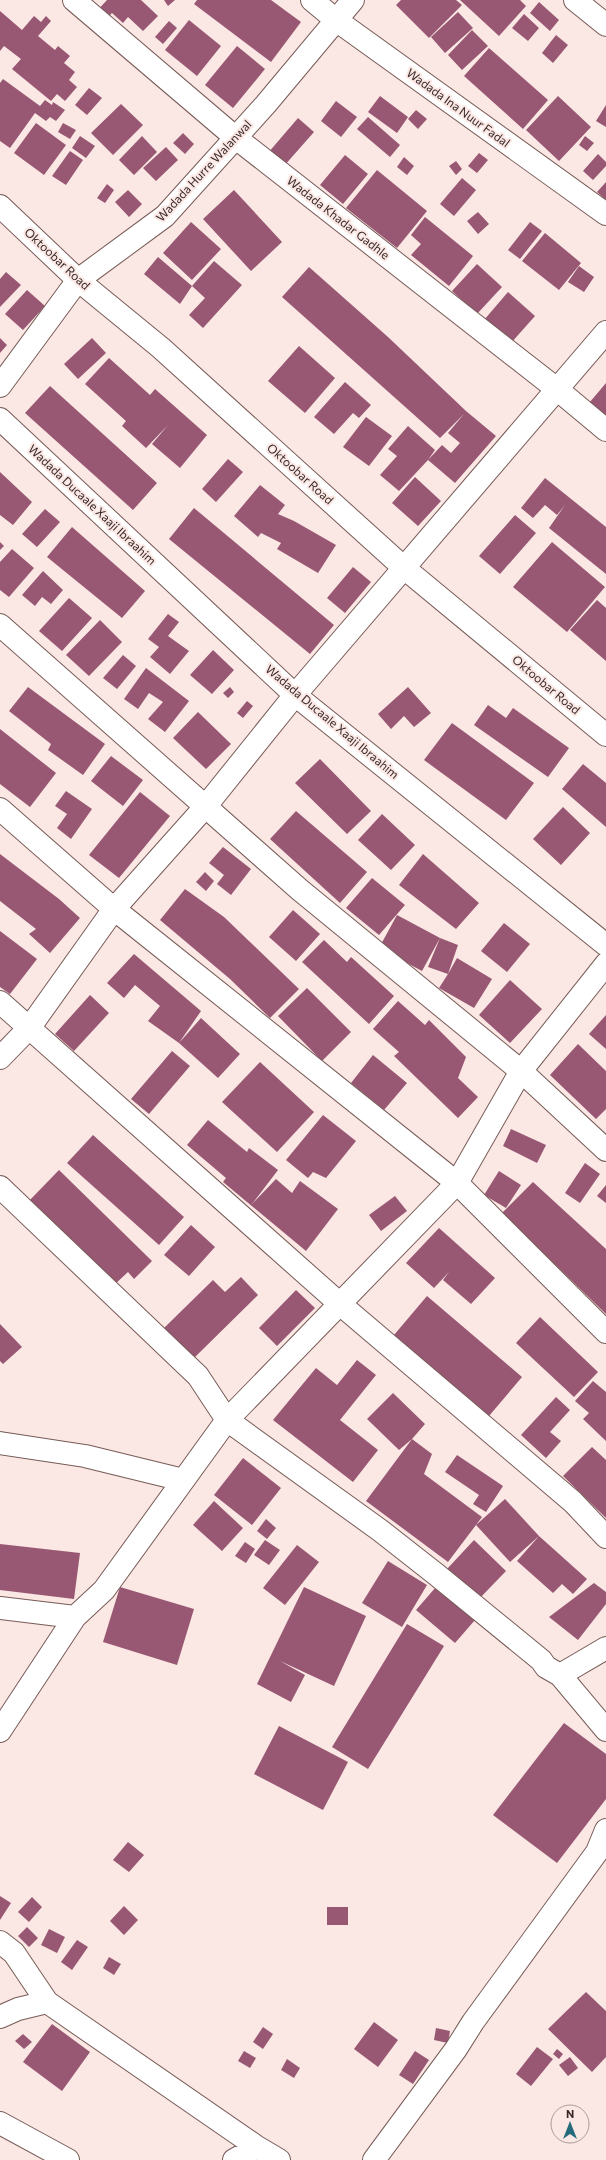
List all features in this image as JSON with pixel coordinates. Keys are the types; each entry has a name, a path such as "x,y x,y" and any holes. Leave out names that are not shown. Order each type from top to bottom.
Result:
{"street":[{"name":"Wadada Khadar Gadhle","path":"74,0 236,138 558,390 606,430"},
{"name":"Wadada Ina Nuur Fadal","path":"312,0 336,20 606,214"},
{"name":"Wadada Hurre Walanwal","path":"0,386 78,280 165,216 266,104 353,0"},
{"path":"575,0 606,25"},
{"name":"Oktoobar Road","path":"0,206 78,280 161,348 403,567 606,735"},
{"path":"0,1058 30,1027 114,909 205,807 295,695 403,567 558,390 606,332"},
{"name":"Wadada Ducaale Xaaji Ibraahim","path":"0,419 295,695 606,945"},
{"path":"0,625 300,890 521,1071 606,1150"},
{"path":"0,810 114,909 457,1183 606,1332"},
{"path":"0,1731 75,1617 104,1590 227,1420 457,1183 521,1071 606,964"},
{"path":"0,1002 30,1027 340,1304 573,1502 606,1537"},
{"path":"0,1187 198,1376 227,1420 381,1532 437,1575 541,1660 546,1667 560,1675 606,1730"},
{"path":"0,1443 85,1456 183,1480"},
{"path":"0,1608 75,1617"},
{"path":"560,1675 606,1648"},
{"path":"374,2160 393,2136 414,2103 456,2050 473,2022 597,1852 606,1830"},
{"path":"0,1942 14,1953 47,2002 257,2147 279,2160"},
{"path":"0,2017 18,2009 47,2002"},
{"path":"0,2123 68,2160"},
{"path":"234,2160 257,2147"}],"building":[{"path":"107,0 141,0 158,16 143,31 128,17 123,23 112,13 103,22 95,13"},
{"path":"164,0 175,0 168,6"},
{"path":"197,0 271,0 301,22 271,62 194,4"},
{"path":"401,0 456,0 462,5 429,38 396,5"},
{"path":"460,0 520,0 526,6 499,36"},
{"path":"539,2 559,20 550,31 530,13"},
{"path":"0,11 22,30 34,16 41,22 46,16 51,21 38,36 55,50 58,46 70,56 64,63 75,72 69,80 77,87 65,101 57,94 51,101 12,69 21,59 4,46 0,51"},
{"path":"458,12 473,28 445,53 431,37"},
{"path":"524,14 539,28 528,41 512,28"},
{"path":"189,20 221,46 197,76 165,50"},
{"path":"169,21 177,28 163,44 155,37"},
{"path":"472,30 488,46 462,70 448,55"},
{"path":"556,35 568,45 553,63 542,53"},
{"path":"237,46 265,69 233,108 205,85"},
{"path":"489,48 548,100 523,129 464,76"},
{"path":"3,79 40,106 45,100 52,105 53,102 65,110 56,121 50,117 46,121 35,113 10,148 0,141 0,83"},
{"path":"89,88 102,98 87,115 75,105"},
{"path":"380,96 408,117 397,133 368,112"},
{"path":"558,96 591,127 559,161 526,130"},
{"path":"336,101 357,117 341,137 321,121"},
{"path":"121,104 143,125 113,155 91,133"},
{"path":"606,105 606,127 596,121"},
{"path":"416,110 427,119 418,129 408,119"},
{"path":"368,117 400,145 390,157 357,129"},
{"path":"298,118 314,132 284,166 268,153"},
{"path":"36,123 66,145 44,175 14,153"},
{"path":"63,123 76,130 70,139 58,132"},
{"path":"183,133 194,144 185,154 173,143"},
{"path":"80,136 95,146 86,158 72,148"},
{"path":"142,136 157,152 134,175 119,160"},
{"path":"585,136 594,143 587,151 579,145"},
{"path":"166,147 178,160 156,181 143,168"},
{"path":"70,151 83,160 66,185 52,176"},
{"path":"479,153 488,160 477,173 468,166"},
{"path":"598,154 606,162 606,166 593,180 583,171"},
{"path":"345,155 368,174 343,204 320,185"},
{"path":"404,157 414,166 407,175 397,167"},
{"path":"456,161 462,169 456,175 449,166"},
{"path":"377,170 427,211 397,248 346,208"},
{"path":"462,178 476,190 454,216 440,204"},
{"path":"606,182 606,200 597,192"},
{"path":"107,184 114,190 105,203 97,198"},
{"path":"128,190 142,204 129,217 115,202"},
{"path":"234,190 282,242 251,271 203,219"},
{"path":"478,212 489,224 478,234 467,221"},
{"path":"425,217 473,256 449,286 411,255 421,244 411,235"},
{"path":"191,222 221,249 192,280 163,253"},
{"path":"530,222 542,231 520,259 508,250"},
{"path":"545,233 581,263 559,290 522,261"},
{"path":"158,257 192,286 180,304 144,274"},
{"path":"214,261 242,285 203,328 189,315 205,298 192,286"},
{"path":"477,264 502,287 477,314 452,291"},
{"path":"579,266 594,277 584,292 568,282"},
{"path":"309,267 388,337 466,411 496,436 455,483 428,460 442,445 451,453 460,443 448,433 464,414 440,438 282,297"},
{"path":"6,272 21,285 0,307 0,279"},
{"path":"27,290 45,306 23,330 5,314"},
{"path":"508,292 535,316 511,343 484,320"},
{"path":"0,338 7,345 0,353"},
{"path":"92,338 106,353 78,379 64,364"},
{"path":"299,346 335,378 305,413 268,381"},
{"path":"109,358 150,395 155,389 207,435 180,468 152,444 168,425 146,448 122,426 126,421 85,384"},
{"path":"345,382 371,405 359,418 353,413 334,434 314,417"},
{"path":"606,383 606,428 584,409"},
{"path":"50,386 157,483 133,510 25,413"},
{"path":"366,417 392,436 369,466 343,447"},
{"path":"408,426 435,450 428,460 399,491 380,475 397,456 388,449"},
{"path":"228,459 243,472 216,502 202,489"},
{"path":"0,472 32,502 13,525 0,515"},
{"path":"415,477 441,501 418,526 392,503"},
{"path":"545,478 606,527 606,574 549,528 565,505 557,515 545,505 533,518 521,508"},
{"path":"260,485 285,505 278,514 294,521 336,545 318,573 277,549 281,543 261,533 258,537 234,516"},
{"path":"194,508 334,625 310,654 169,539"},
{"path":"45,509 60,522 37,547 22,534"},
{"path":"515,515 536,533 500,574 479,556"},
{"path":"72,527 145,591 122,618 47,557"},
{"path":"0,542 4,546 0,550"},
{"path":"552,542 605,587 567,632 513,587"},
{"path":"12,549 34,568 9,597 0,590 0,562"},
{"path":"353,567 371,582 345,613 327,598"},
{"path":"43,571 63,590 51,604 42,597 35,606 22,595"},
{"path":"69,598 92,618 62,651 39,631"},
{"path":"597,600 606,608 606,661 570,630"},
{"path":"168,614 179,622 168,636 189,651 170,674 150,657 159,647 148,639"},
{"path":"100,620 122,642 89,676 66,655"},
{"path":"213,650 234,670 212,694 190,675"},
{"path":"123,655 136,666 117,689 103,678"},
{"path":"146,668 189,701 165,732 148,719 163,702 149,693 138,709 124,699"},
{"path":"28,687 105,744 83,775 48,750 51,744 9,711"},
{"path":"230,687 234,692 228,698 223,693"},
{"path":"408,687 431,713 414,727 404,716 391,729 378,714"},
{"path":"247,701 253,706 243,718 237,713"},
{"path":"488,705 506,718 513,708 569,748 548,777 474,725"},
{"path":"198,712 231,744 206,769 173,738"},
{"path":"452,723 534,783 506,820 424,760"},
{"path":"0,729 56,773 30,807 0,784"},
{"path":"111,756 143,780 123,806 91,781"},
{"path":"320,759 371,811 347,834 295,783"},
{"path":"583,764 606,783 606,827 562,789"},
{"path":"66,791 92,809 71,839 57,828 67,814 55,806"},
{"path":"140,792 170,816 119,878 89,855"},
{"path":"563,807 590,833 561,865 533,839"},
{"path":"296,811 367,872 340,903 270,839"},
{"path":"382,814 415,845 391,870 358,840"},
{"path":"223,847 251,869 231,895 217,884 224,875 209,863"},
{"path":"0,854 59,899 80,918 50,953 29,934 36,929 0,901"},
{"path":"423,854 479,903 456,929 399,885"},
{"path":"205,872 214,881 206,891 196,882"},
{"path":"372,878 405,905 379,935 346,908"},
{"path":"185,889 224,917 299,989 270,1018 230,979 160,920"},
{"path":"293,910 320,934 296,961 269,937"},
{"path":"397,915 440,938 422,971 379,948"},
{"path":"504,923 530,944 507,972 481,951"},
{"path":"0,931 37,959 10,994 0,987"},
{"path":"440,938 458,945 448,974 428,967"},
{"path":"324,940 347,962 351,957 394,996 369,1024 302,962"},
{"path":"134,954 201,1011 179,1043 148,1021 160,1006 135,985 124,998 107,983"},
{"path":"457,958 492,979 474,1008 439,988"},
{"path":"510,980 542,1009 510,1043 479,1015"},
{"path":"307,988 351,1032 322,1061 278,1016"},
{"path":"90,995 109,1013 74,1051 55,1034"},
{"path":"398,1001 425,1025 429,1020 466,1057 458,1078 478,1097 458,1118 394,1056 399,1052 373,1029"},
{"path":"606,1015 606,1049 589,1034"},
{"path":"201,1018 240,1054 218,1078 179,1043"},
{"path":"578,1044 606,1071 606,1109 596,1119 550,1075"},
{"path":"172,1051 190,1066 149,1114 131,1099"},
{"path":"373,1055 407,1083 384,1110 351,1083"},
{"path":"260,1062 314,1112 277,1152 222,1102"},
{"path":"323,1115 356,1141 326,1178 313,1172 308,1178 286,1160"},
{"path":"208,1120 247,1152 249,1148 278,1170 252,1204 276,1179 292,1193 300,1181 338,1209 306,1251 223,1182 226,1178 187,1145"},
{"path":"511,1129 546,1145 537,1163 503,1146"},
{"path":"93,1135 184,1217 159,1245 67,1163"},
{"path":"585,1163 600,1174 580,1203 565,1193"},
{"path":"59,1170 152,1261 134,1279 128,1272 113,1286 28,1202"},
{"path":"499,1171 521,1185 506,1208 484,1195"},
{"path":"533,1182 606,1249 606,1314 502,1213"},
{"path":"606,1185 606,1203 597,1196"},
{"path":"395,1196 407,1211 381,1231 369,1215"},
{"path":"191,1225 215,1247 189,1276 164,1255"},
{"path":"439,1228 495,1278 471,1304 443,1280 449,1272 434,1288 406,1263"},
{"path":"241,1277 258,1295 194,1358 164,1328 213,1280 225,1292"},
{"path":"296,1290 315,1308 277,1346 259,1328"},
{"path":"427,1296 522,1377 489,1416 394,1335"},
{"path":"540,1317 598,1372 574,1397 516,1343"},
{"path":"0,1324 22,1347 3,1364 0,1361"},
{"path":"357,1360 376,1375 340,1420 378,1450 353,1482 273,1420 316,1368 337,1385"},
{"path":"593,1381 606,1392 606,1441 583,1419 589,1413 575,1401"},
{"path":"393,1393 425,1424 412,1439 399,1450 367,1419"},
{"path":"556,1397 570,1410 550,1432 561,1441 546,1458 521,1435"},
{"path":"412,1439 432,1454 424,1474 482,1517 448,1562 366,1501"},
{"path":"592,1447 606,1460 606,1518 563,1476"},
{"path":"457,1455 503,1486 486,1512 473,1504 479,1495 445,1472"},
{"path":"243,1458 281,1488 252,1525 214,1495"},
{"path":"505,1499 539,1536 510,1562 476,1525"},
{"path":"214,1501 243,1528 222,1551 193,1525"},
{"path":"266,1519 276,1528 267,1539 257,1531"},
{"path":"539,1536 587,1579 573,1594 562,1584 553,1593 517,1561"},
{"path":"265,1540 280,1550 269,1565 254,1555"},
{"path":"474,1540 506,1571 479,1599 447,1569"},
{"path":"245,1542 255,1549 246,1563 235,1556"},
{"path":"0,1544 80,1553 74,1599 0,1590"},
{"path":"297,1545 319,1562 285,1605 263,1588"},
{"path":"388,1561 427,1585 402,1627 362,1603"},
{"path":"594,1583 606,1592 606,1604 578,1640 549,1617"},
{"path":"120,1587 194,1609 177,1665 103,1642"},
{"path":"304,1587 366,1616 334,1686 280,1661 305,1675 291,1702 257,1684"},
{"path":"436,1587 475,1620 455,1643 416,1610"},
{"path":"407,1624 444,1646 368,1769 332,1747"},
{"path":"564,1723 606,1754 606,1799 557,1863 493,1815"},
{"path":"279,1726 348,1762 323,1810 254,1774"},
{"path":"128,1842 144,1855 129,1872 113,1860"},
{"path":"0,1896 11,1903 0,1920"},
{"path":"32,1897 42,1907 29,1922 18,1912"},
{"path":"124,1906 138,1920 124,1935 110,1921"},
{"path":"327,1907 348,1907 348,1925 327,1925"},
{"path":"27,1927 38,1938 29,1947 18,1936"},
{"path":"49,1929 65,1937 57,1953 41,1945"},
{"path":"77,1940 88,1947 72,1970 61,1962"},
{"path":"109,1957 121,1964 114,1975 103,1968"},
{"path":"586,1992 606,2011 606,2057 592,2072 548,2029"},
{"path":"374,2022 398,2040 378,2067 354,2049"},
{"path":"52,2024 90,2052 62,2091 23,2062"},
{"path":"263,2027 273,2034 263,2049 253,2042"},
{"path":"436,2028 450,2031 448,2043 434,2040"},
{"path":"23,2034 32,2042 24,2049 15,2041"},
{"path":"537,2047 553,2059 531,2086 516,2074"},
{"path":"557,2049 563,2054 559,2059 553,2054"},
{"path":"244,2051 256,2058 250,2068 238,2061"},
{"path":"415,2051 429,2060 413,2084 399,2075"},
{"path":"570,2057 578,2068 568,2076 559,2065"},
{"path":"287,2059 300,2068 294,2078 281,2070"}]}
